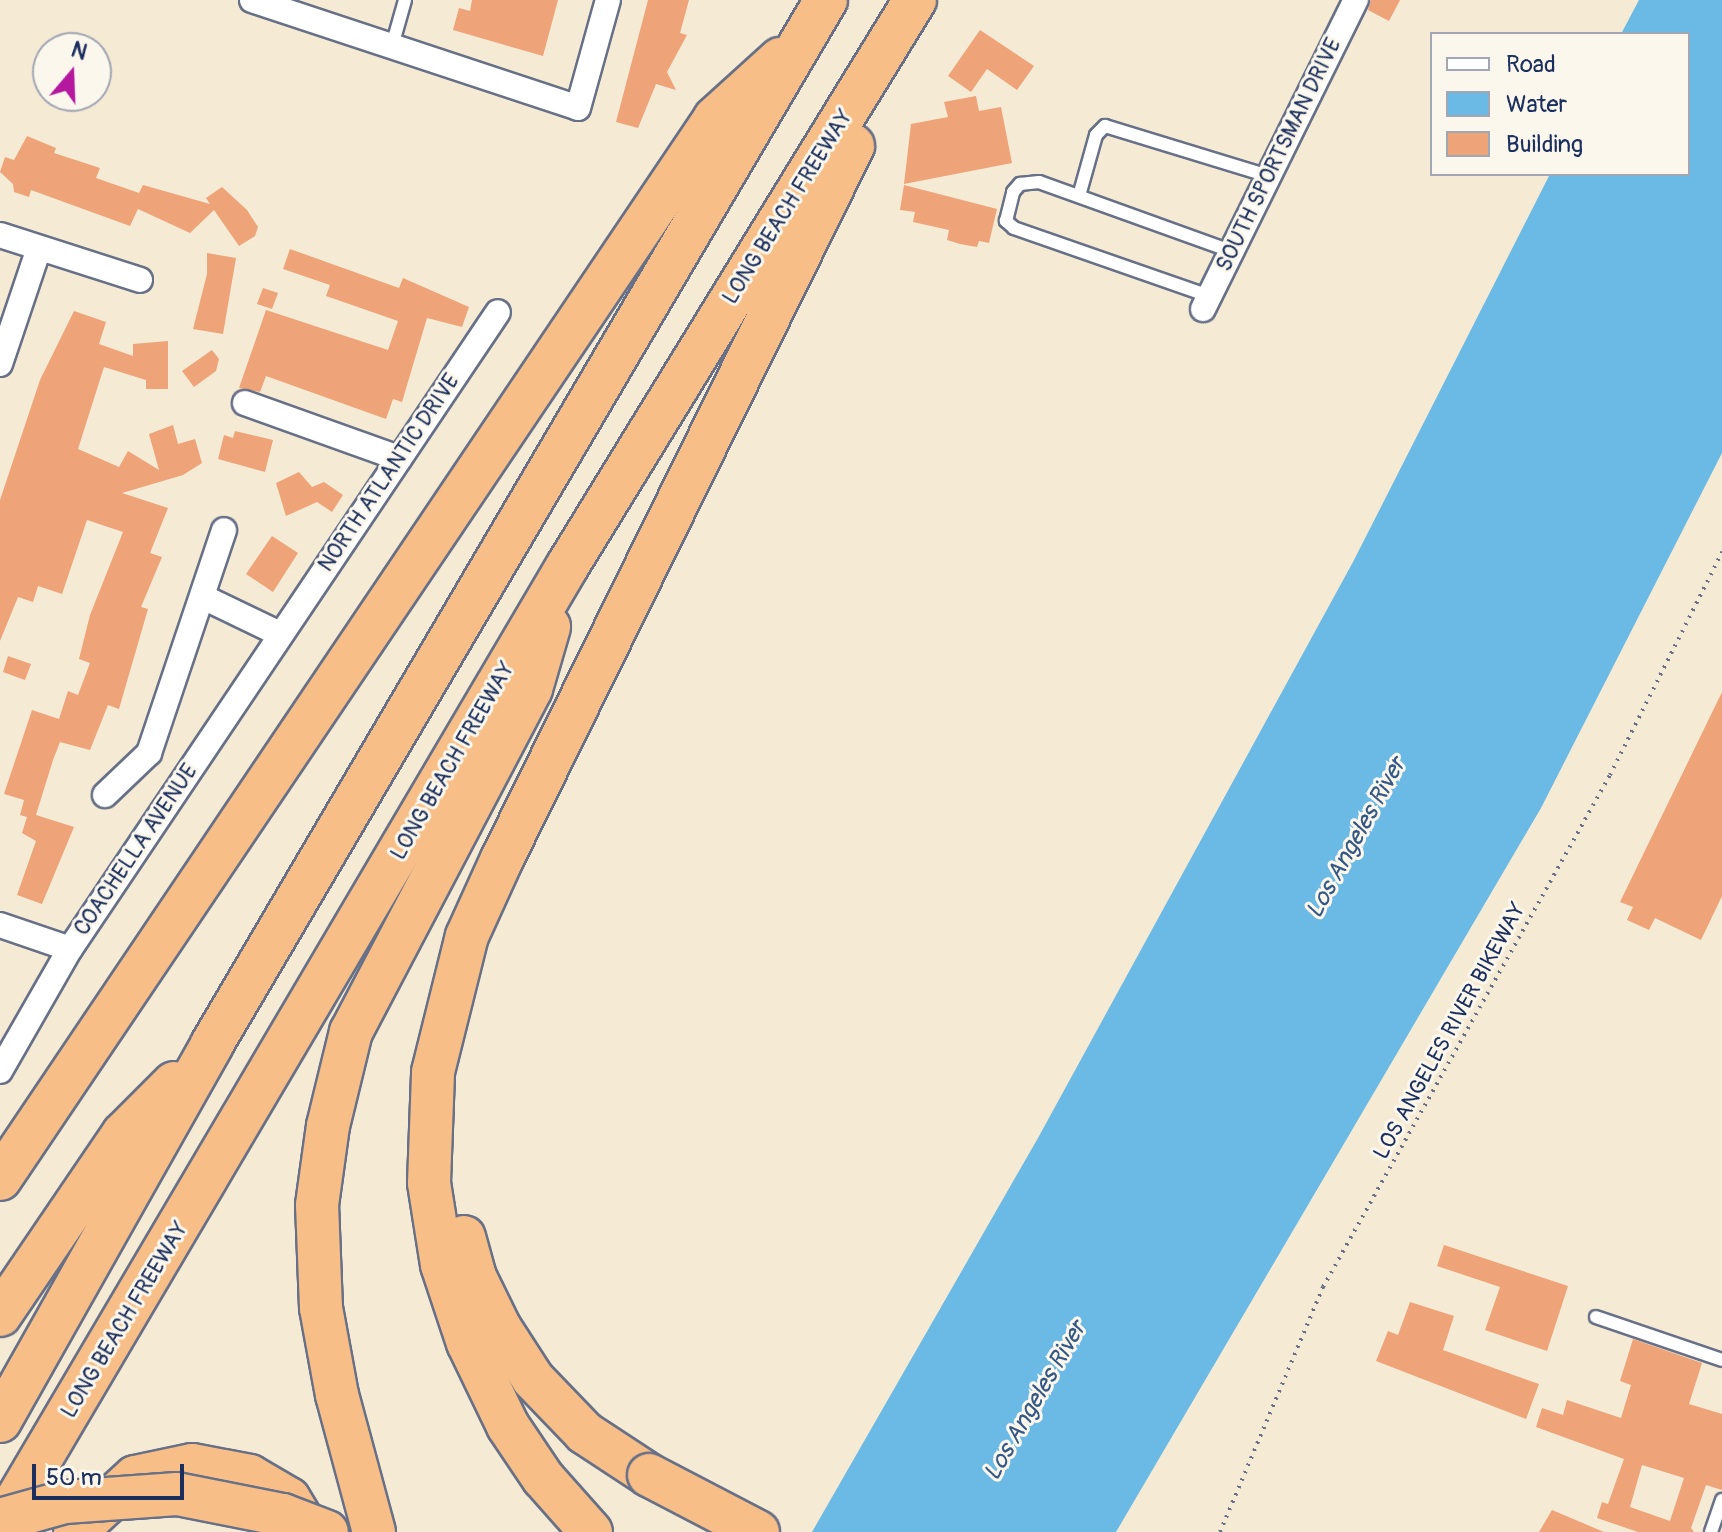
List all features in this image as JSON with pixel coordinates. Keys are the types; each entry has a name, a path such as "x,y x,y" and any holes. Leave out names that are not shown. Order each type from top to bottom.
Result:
{"highway":[{"path":"0,1421 212,1044 826,0"},
{"name":"LONG BEACH FREEWAY","path":"0,1528 568,565 915,0"},
{"path":"591,1532 543,1478 508,1426 468,1343 442,1265 429,1183 433,1072 467,936 502,859 926,0"},
{"path":"0,1179 715,118 804,36"},
{"path":"374,1532 337,1395 321,1308 317,1205 328,1126 351,1032 531,689 568,565"},
{"path":"0,1315 123,1134 212,1044"},
{"path":"431,1108 475,1277 500,1328 533,1379 585,1433 649,1475 750,1520"},
{"path":"75,1532 135,1477 192,1465 250,1476 289,1499 309,1532"},
{"path":"0,1520 65,1502 177,1494 283,1515 327,1532"}],"street":[{"path":"252,0 578,108 608,0"},
{"name":"SOUTH SPORTSMAN DRIVE","path":"1206,302 1356,0"},
{"path":"0,235 140,280"},
{"path":"0,364 39,248"},
{"name":"NORTH ATLANTIC DRIVE","path":"280,634 498,312"},
{"path":"245,403 399,458"},
{"name":"COACHELLA AVENUE","path":"105,795 149,753 224,530"},
{"path":"203,597 280,634"},
{"name":"COACHELLA AVENUE","path":"0,1071 70,949 280,634"},
{"path":"0,925 70,949"}],"lane":[{"path":"392,46 405,0"},
{"path":"1079,196 1096,135 1105,126 1269,176"},
{"path":"1206,302 1014,228 1006,221 1013,192 1030,181 1231,251"},
{"path":"1596,1317 1722,1360"},
{"path":"1711,1532 1722,1500"},
{"path":"720,1532 750,1520"}],"path":[{"name":"LOS ANGELES RIVER BIKEWAY","path":"1220,1532 1323,1287 1610,775 1722,552"}],"water":[{"name":"Los Angeles River","path":"1639,0 1722,0 1722,453 1541,808 1116,1532 812,1532 1038,1138 1353,562 1549,176 1690,176 1690,32 1622,32"}],"building":[{"path":"472,0 558,0 543,56 453,30 459,8 470,11"},
{"path":"648,0 689,0 680,33 687,35 667,72 676,90 656,84 638,128 616,122"},
{"path":"1371,0 1400,0 1389,21 1368,10"},
{"path":"980,30 1034,66 1017,90 987,69 971,92 948,76"},
{"path":"976,96 979,111 1001,107 1012,163 904,184 911,124 948,117 944,102"},
{"path":"27,136 56,148 54,153 100,168 96,178 139,193 143,185 210,204 206,198 222,187 247,210 258,227 255,236 239,246 214,210 190,233 138,209 130,226 31,190 29,197 14,192 13,184 0,172 5,157 14,160"},
{"path":"904,185 997,209 989,243 979,241 977,247 960,244 947,240 949,230 913,222 915,212 900,210"},
{"path":"290,249 399,288 403,278 469,307 462,327 427,318 402,402 393,399 386,419 266,376 260,392 239,388 266,310 388,350 398,321 326,296 330,285 283,269"},
{"path":"207,253 236,258 223,334 193,329 207,274"},
{"path":"263,288 278,293 272,309 257,304"},
{"path":"74,311 106,322 99,344 133,356 133,344 168,341 168,389 146,389 146,380 104,367 78,449 119,467 128,451 159,470 149,434 173,425 178,444 195,439 202,463 183,475 122,493 168,508 150,553 162,557 141,607 148,609 119,709 108,705 90,750 60,742 53,760 36,815 74,827 42,904 17,895 36,841 22,833 27,817 20,815 24,800 4,794 32,710 59,719 68,691 78,695 90,663 79,659 90,615 123,532 87,520 62,594 38,586 33,602 18,597 0,641 0,500 40,380"},
{"path":"212,350 219,359 216,371 194,387 182,371"},
{"path":"235,431 273,440 265,472 218,459 224,435 233,438"},
{"path":"299,472 312,487 324,482 343,495 332,512 317,502 286,516 276,483"},
{"path":"272,536 298,553 273,592 246,574"},
{"path":"8,656 31,664 25,680 3,672"},
{"path":"1722,692 1722,896 1701,940 1655,918 1649,930 1627,920 1633,907 1620,902"},
{"path":"1444,1245 1568,1286 1547,1351 1485,1330 1500,1287 1437,1266"},
{"path":"1410,1302 1454,1316 1443,1350 1539,1384 1526,1419 1376,1361 1388,1331 1398,1335"},
{"path":"1633,1339 1702,1363 1689,1404 1722,1414 1722,1490 1706,1485 1691,1528 1694,1532 1638,1532 1597,1518 1602,1502 1608,1504 1624,1459 1536,1427 1542,1408 1563,1415 1567,1400 1621,1418 1631,1385 1620,1381","holes":["1642,1465 1684,1478 1670,1521 1630,1507"]},
{"path":"1552,1510 1604,1532 1539,1532"}]}
